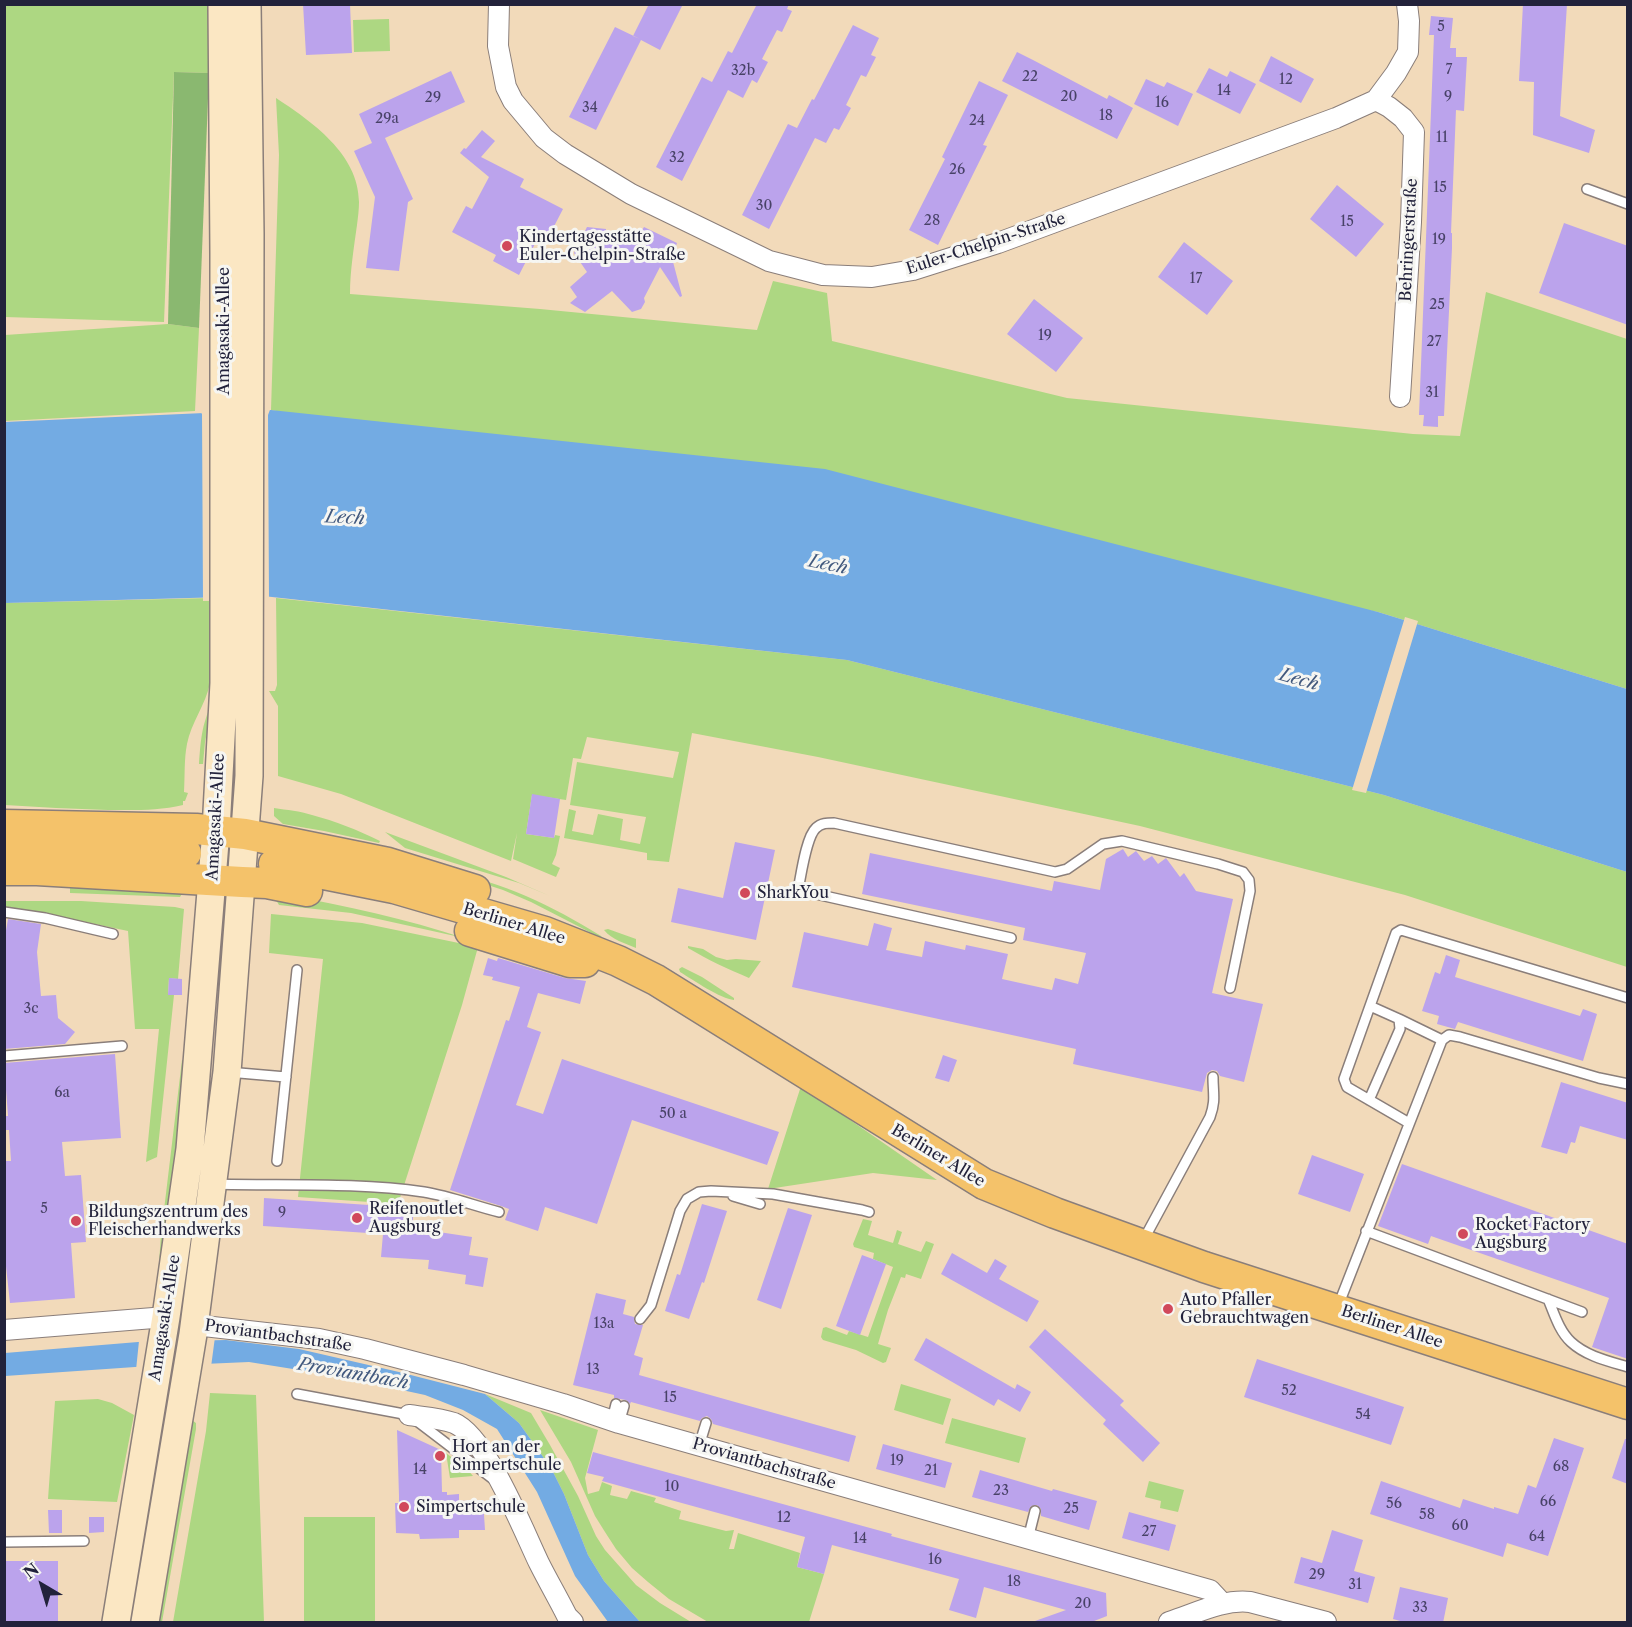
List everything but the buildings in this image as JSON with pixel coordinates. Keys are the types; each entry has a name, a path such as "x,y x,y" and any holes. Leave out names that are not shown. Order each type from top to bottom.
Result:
{"main road":[{"name":"Amagasaki-Allee","path":"222,4 224,254 236,344"},
{"name":"Amagasaki-Allee","path":"145,1623 194,1330 198,1191 190,1149 212,881 249,776 236,683 236,344 250,234 247,4"},
{"path":"4,825 231,832 388,863 530,908 589,935 618,961"},
{"name":"Amagasaki-Allee","path":"116,1623 165,1325 227,1072 242,882 231,832"},
{"path":"4,847 36,846 186,853"},
{"name":"Berliner Allee","path":"274,864 394,888 545,932 618,961 656,980 984,1185 1204,1267 1628,1404"},
{"path":"4,870 267,884 366,902 570,962 618,961"}],"street":[{"name":"Euler-Chelpin-Straße","path":"499,4 498,46 506,87 513,101 543,138 631,194 769,261 823,275 872,277 913,270 998,243 1336,118 1376,100 1408,52 1407,4"},
{"name":"Behringerstraße","path":"1376,100 1403,118 1414,132 1400,397"},
{"path":"4,1330 165,1325"},
{"name":"Proviantbachstraße","path":"194,1330 291,1335 365,1348 563,1404 618,1413 699,1446 1210,1590 1223,1604"},
{"path":"409,1414 454,1424 464,1430 479,1448 503,1487 523,1525 539,1564 573,1623"},
{"path":"1169,1623 1223,1604 1240,1601 1326,1623"}],"lane":[{"path":"1587,189 1628,204"},
{"path":"1011,939 798,890 810,836 816,827 825,823 834,824 1055,872 1067,869 1103,844 1122,841 1243,872 1249,880 1250,891 1230,988"},
{"path":"4,912 45,918 113,934"},
{"path":"1409,1123 1347,1087 1344,1079 1396,933 1401,930 1628,998"},
{"path":"277,1161 297,970"},
{"path":"1370,1006 1442,1040"},
{"path":"1369,1100 1400,1029 1399,1019"},
{"path":"1337,1309 1442,1040 1449,1035 1460,1037 1599,1078 1628,1084"},
{"path":"4,1056 122,1046"},
{"path":"227,1072 286,1077"},
{"path":"1141,1245 1210,1118 1215,1096 1212,1077"},
{"path":"198,1191 300,1185 374,1188 425,1192 499,1212"},
{"path":"719,1191 760,1204"},
{"path":"640,1318 651,1305 680,1211 687,1198 699,1192 773,1194 870,1212"},
{"path":"1366,1231 1582,1312"},
{"path":"1548,1299 1561,1329 1570,1341 1592,1355 1628,1367"},
{"path":"297,1394 409,1414"},
{"path":"699,1446 706,1423"},
{"path":"1028,1539 1035,1511"},
{"path":"4,1542 84,1541"}],"green space":[{"path":"4,5 208,5 209,73 174,72 164,322 5,317"},
{"path":"389,19 390,51 354,52 353,20"},
{"path":"174,72 209,73 199,328 168,324"},
{"path":"276,98 318,128 342,154 351,169 357,185 359,202 350,294 757,330 773,281 827,293 832,341 1067,398 1413,434 1460,436 1486,292 1627,339 1627,689 1378,612 271,410 279,155"},
{"path":"168,324 199,328 195,411 5,421 5,335"},
{"path":"210,598 210,683 187,744 184,792 188,793 183,805 127,810 5,805 4,603"},
{"path":"276,598 847,660 1384,795 1627,872 1627,967 1405,895 1140,826 818,757 692,733 669,862 647,860 647,853 564,838 569,809 576,811 572,831 593,835 598,814 623,819 620,840 640,844 646,817 570,805 577,762 673,778 679,752 587,737 581,759 573,758 566,800 532,795 526,834 554,838 555,835 560,836 552,864 560,868 556,877 513,859 517,833 511,861 341,794 278,776 278,706 269,691 275,691 277,685"},
{"path":"214,698 203,764 199,764 203,730"},
{"path":"274,808 303,812 329,820 380,841 379,843 283,824 274,816"},
{"path":"385,832 506,877 550,896 519,883 405,848"},
{"path":"445,871 487,881 526,896 564,914 603,939 531,902"},
{"path":"70,886 180,892 182,894 180,897 70,893"},
{"path":"287,895 376,913 464,938 351,913 279,905 276,900"},
{"path":"5,901 81,901 184,909 178,979 169,978 168,994 174,995 157,1157 146,1162 159,1029 135,1029 128,931 5,909"},
{"path":"271,914 362,923 478,947 462,1005 398,1204 298,1197 323,959 269,953"},
{"path":"608,929 636,939 636,948 619,941 604,930"},
{"path":"688,946 703,949 716,957 727,960 761,961 749,978 703,956"},
{"path":"682,967 702,977 734,1000 715,993 680,972 679,969"},
{"path":"182,1060 188,1063 159,1280 161,1235"},
{"path":"801,1086 937,1180 873,1173 768,1189"},
{"path":"863,1219 872,1221 868,1235 893,1243 897,1230 902,1232 898,1244 921,1252 926,1241 934,1244 921,1279 906,1274 905,1278 901,1277 878,1344 891,1348 886,1362 883,1363 856,1350 823,1340 821,1337 823,1328 826,1327 847,1335 849,1331 868,1337 893,1267 873,1259 874,1253 854,1247 853,1244"},
{"path":"901,1384 951,1399 943,1425 894,1410"},
{"path":"210,1393 256,1395 264,1622 173,1622 206,1431"},
{"path":"485,1394 531,1413 578,1496 605,1550 636,1585 691,1622 640,1622 604,1581 588,1555 551,1468 519,1423"},
{"path":"98,1399 112,1403 134,1415 117,1502 48,1499 55,1401"},
{"path":"540,1410 598,1430 585,1478 588,1494 599,1491 602,1482 612,1486 610,1495 627,1499 631,1491 656,1498 654,1502 681,1511 679,1519 726,1531 734,1530 729,1549 734,1549 738,1533 800,1553 797,1567 824,1574 809,1622 708,1622 669,1599 632,1568 616,1549 595,1516 571,1462"},
{"path":"161,1415 172,1416 137,1622 127,1622"},
{"path":"189,1418 196,1423 196,1429 162,1622 155,1622"},
{"path":"952,1418 1026,1438 1019,1463 945,1443"},
{"path":"446,1453 467,1469 473,1476 450,1478"},
{"path":"1149,1481 1184,1490 1178,1512 1160,1508 1161,1501 1145,1497"},
{"path":"304,1517 375,1517 375,1622 304,1622"}],"water":[{"name":"Lech","path":"271,410 825,469 1378,612 1627,689 1627,872 1384,795 847,660 263,596 5,603 4,422"},
{"name":"Proviantbach","path":"226,1340 299,1349 485,1394 519,1423 551,1468 588,1555 604,1581 640,1622 608,1622 575,1576 537,1492 497,1429 463,1410 425,1395 337,1376 249,1362 5,1376 5,1353 138,1342"}],"pier":[{"path":"271,407 268,415 269,600 203,601 202,414 200,411"},
{"path":"1405,617 1418,621 1366,793 1352,790"},
{"path":"215,1337 211,1367 178,1368 179,1338"},
{"path":"175,1338 170,1369 136,1370 138,1339"}],"place":[{"name":"Kindertagesstätte Euler-Chelpin-Straße","path":"507,246"},
{"name":"SharkYou","path":"745,893"},
{"name":"Reifenoutlet Augsburg","path":"357,1218"},
{"name":"Bildungszentrum des Fleischerhandwerks","path":"76,1221"},
{"name":"Rocket Factory Augsburg","path":"1463,1234"},
{"name":"Auto Pfaller Gebrauchtwagen","path":"1168,1309"},
{"name":"Hort an der Simpertschule","path":"440,1456"},
{"name":"Simpertschule","path":"404,1507"}]}
